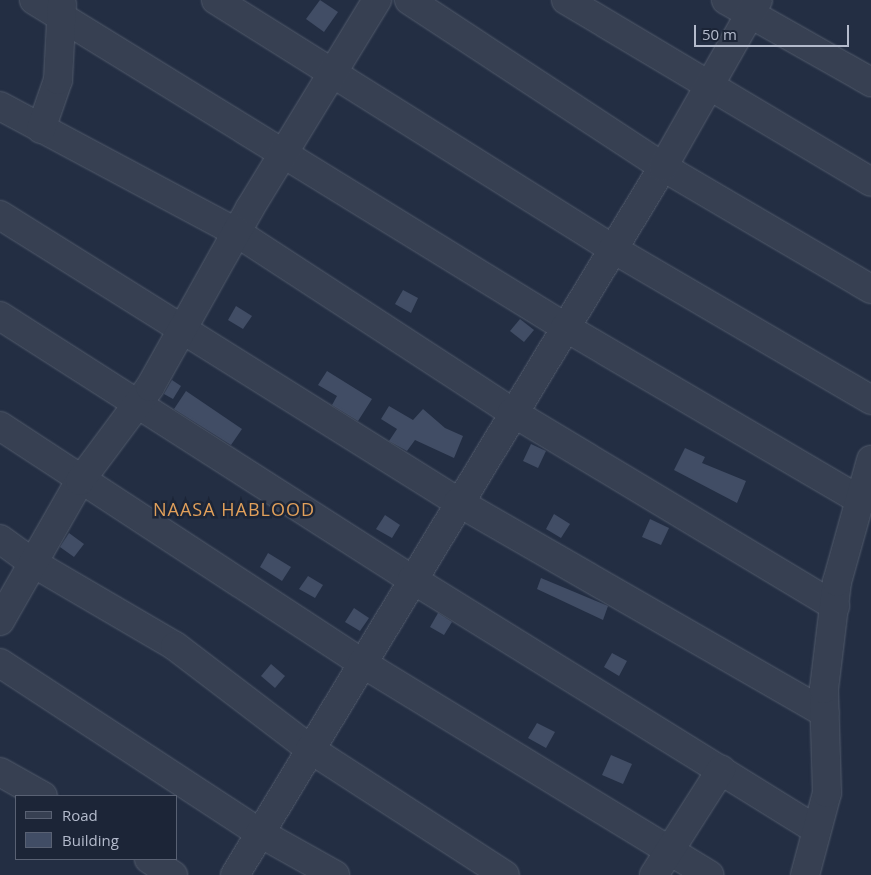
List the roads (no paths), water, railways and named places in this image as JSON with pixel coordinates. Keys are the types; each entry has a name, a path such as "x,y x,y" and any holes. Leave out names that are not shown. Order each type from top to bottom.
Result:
{"street":[{"path":"34,0 61,9 284,152 565,327 860,500"},
{"path":"216,0 333,71 613,249 871,400"},
{"path":"0,620 80,480 138,404 236,232 377,0"},
{"path":"409,0 663,167 871,289"},
{"path":"566,0 709,88 871,182"},
{"path":"726,0 754,7 871,82"},
{"path":"235,875 512,412 663,167 754,7"},
{"path":"41,129 58,80 61,9"},
{"path":"0,106 236,232 512,412 834,606"},
{"path":"0,215 458,502 825,713"},
{"path":"0,316 412,579 817,830"},
{"path":"0,426 362,663 668,852 709,875"},
{"path":"805,875 827,793 825,713 834,606 871,460"},
{"path":"0,539 33,563 175,646 310,749 505,875"},
{"path":"0,663 260,833 335,875"},
{"path":"654,875 721,770"},
{"path":"0,772 41,795"},
{"path":"150,860 173,875"}],"district":[{"name":"NAASA HABLOOD","path":"234,509"}]}
